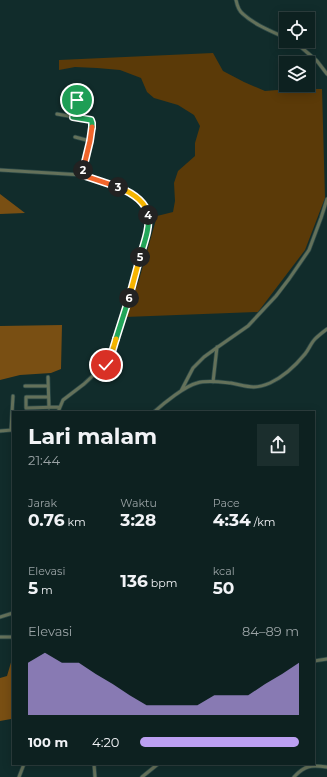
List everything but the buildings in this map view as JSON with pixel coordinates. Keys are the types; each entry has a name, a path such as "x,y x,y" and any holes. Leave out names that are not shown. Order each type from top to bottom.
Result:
{"street":[{"path":"236,0 242,14 259,26 279,35"},
{"path":"302,48 327,74"},
{"path":"66,98 77,100 73,117"},
{"path":"57,114 92,120 90,141 82,175"},
{"path":"75,137 90,141"},
{"path":"0,170 82,175 112,184 130,193 145,206 148,212 148,232 109,361 84,384 63,400 58,411"},
{"path":"181,391 193,368 204,357 248,326 276,296 309,250 327,199"},
{"path":"155,411 181,391 200,382 232,384 247,387 270,383 279,378 297,362 306,353 315,339 327,329"},
{"path":"212,382 217,347"},
{"path":"48,377 49,408"},
{"path":"185,383 190,386"},
{"path":"25,386 48,386"},
{"path":"13,396 13,411"},
{"path":"48,397 26,397 26,408 60,408"},
{"path":"0,431 12,430"},
{"path":"0,617 12,613"},
{"path":"0,637 12,637"},
{"path":"315,661 327,659"},
{"path":"19,777 24,765"},
{"path":"94,765 96,777"},
{"path":"142,777 157,765"},
{"path":"294,777 305,768 312,766 327,767"}],"shaded area":[{"path":"213,53 223,71 265,91 279,90 279,92 315,92 315,89 322,89 325,198 305,250 258,312 125,317 139,280 157,216 173,212 175,201 174,183 178,171 195,156 195,143 200,126 194,115 178,105 154,98 147,92 141,78 120,70 75,67 59,70 59,60"},
{"path":"0,194 25,213 0,214"},
{"path":"62,325 61,369 51,373 20,375 0,380 0,326"},
{"path":"12,659 12,720 11,719 0,721 0,678 7,676"}],"route":[{"path":"77,100 73,117 92,120 90,141 82,175 112,184 130,193 145,206 148,212 149,220 148,232 133,284 110,359 106,365"}]}
